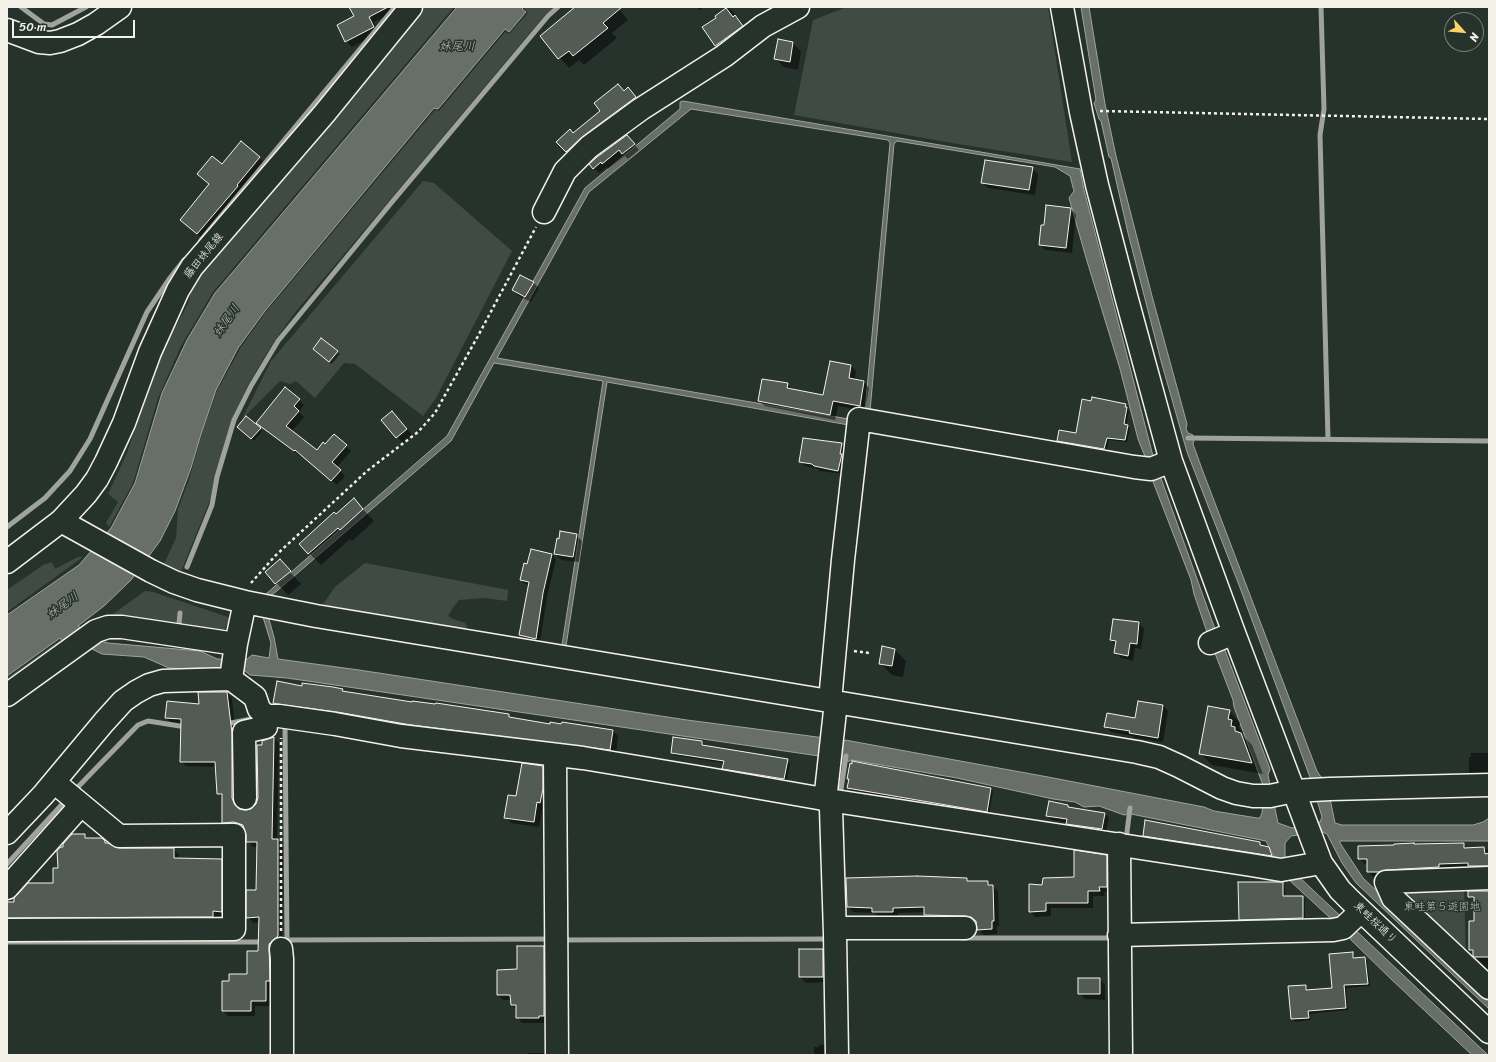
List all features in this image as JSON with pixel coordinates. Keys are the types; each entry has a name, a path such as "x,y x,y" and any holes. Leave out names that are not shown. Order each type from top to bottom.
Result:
{"street":[{"path":"7,30 39,42 50,43 60,41 78,34 96,24 120,7"},
{"name":"藤田妹尾線","path":"7,562 61,521 86,494 97,479 124,423 150,352 178,290 192,267 324,114 411,7"},
{"path":"544,212 565,171 589,148 641,110 724,56 763,26 798,7"},
{"name":"東畦桜通り","path":"1062,7 1081,112 1097,185 1126,296 1160,465 1222,638 1313,790 1310,831 1321,863 1340,890 1489,1032"},
{"path":"836,802 826,792 832,749 833,701 843,560 862,422 1134,467 1160,465"},
{"path":"61,521 87,534 151,571 197,590 245,602 331,618 1136,752 1159,758 1179,766 1211,783 1236,793 1265,796 1313,790 1489,785"},
{"path":"233,663 245,602"},
{"path":"7,695 96,632 108,627 122,627 233,663 255,697 259,709 272,716 401,736 555,755 709,778 836,802 1288,869 1321,863"},
{"path":"7,888 69,795 113,711 123,701 149,685 233,663"},
{"path":"245,798 244,732 266,727 272,716"},
{"path":"555,755 557,1055"},
{"path":"7,833 69,795"},
{"path":"7,930 234,929 234,835 120,836 69,795"},
{"path":"836,802 831,809 838,933 837,1055"},
{"path":"1121,1055 1124,935 1124,845"},
{"path":"1489,878 1386,882 1393,898 1489,988"},
{"path":"1124,935 1333,930 1343,928 1361,911"},
{"path":"838,933 965,928"},
{"path":"281,942 282,1055"}],"path":[{"path":"1097,111 1326,117 1489,119"},
{"path":"245,602 248,586 275,556 367,471 418,432 435,413 544,212"},
{"path":"850,650 869,653"},
{"path":"272,716 281,737 281,942"}],"green space":[{"path":"423,7 454,7 213,292 181,346 158,398 133,483 109,527 106,523 118,502 108,494 127,453 148,389 165,346 189,302 192,277"},
{"path":"554,7 545,15 293,315 271,346 248,385 234,416 216,473 210,500 180,574 163,566 176,538 178,509 189,480 202,433 217,391 241,347 266,312 435,110 439,111 505,32 509,34 528,13 524,8"},
{"path":"847,7 1048,7 1072,162 952,143 794,115 813,20"},
{"path":"423,181 434,183 512,251 436,398 423,416 355,364 344,363 315,398 296,381 290,384 280,381 242,419 271,361"},
{"path":"78,557 83,557 7,612 7,590 43,565 52,562 55,569"},
{"path":"365,563 508,590 507,601 485,598 459,600 448,616 465,623 467,626 464,631 322,606 335,587"},
{"path":"145,591 153,592 231,618 224,630 214,634 106,619"},
{"path":"60,640 62,644 7,687 7,678"},
{"name":"東畦第５遊園地","path":"1464,884 1466,959 1398,898 1402,886"}],"water":[{"name":"妹尾川","path":"457,7 524,7 522,9 526,12 509,32 505,29 438,109 434,108 265,311 238,348 216,390 191,468 175,511 160,541 131,580 104,606 78,626 101,641 108,643 200,651 217,659 246,660 252,655 269,658 271,643 258,601 447,436 585,188 680,109 680,102 683,101 1080,169 1084,190 1153,456 1220,643 1223,645 1270,769 1268,775 1278,823 1292,828 1320,822 1322,817 1311,780 1239,585 1187,452 1161,361 1128,233 1111,158 1109,157 1101,121 1094,103 1096,100 1081,7 1089,7 1105,104 1116,156 1187,424 1186,429 1188,433 1193,435 1193,444 1202,469 1317,771 1321,777 1326,779 1335,823 1342,825 1473,825 1483,822 1489,818 1489,841 1340,841 1340,843 1363,878 1489,997 1489,1009 1356,883 1342,863 1327,834 1323,832 1291,836 1285,843 1285,860 1297,875 1488,1055 1472,1055 1392,980 1351,940 1347,931 1328,916 1288,879 1278,859 1274,857 1266,841 1131,814 1124,815 1099,806 1084,807 1075,802 1053,799 957,778 852,760 842,764 819,756 287,678 250,675 245,671 169,668 144,657 102,654 90,648 63,642 60,638 7,676 7,615 79,565 111,528 135,483 162,393 187,340 215,293","holes":["691,109 888,140 890,143 865,410 860,421 497,358 589,192","897,141 1055,167 1070,176 1074,191 1069,198 1120,369 1138,439 1146,459 870,411 894,144","494,363 603,381 562,645 566,646 607,382 1152,479 1191,580 1194,594 1208,635 1264,788 1262,813 1260,818 1214,811 1204,807 845,740 841,746 825,738 687,720 278,659 274,637 264,602 451,441"]}],"building":[{"path":"349,7 388,7 369,17 374,27 345,42 337,25 354,16"},
{"path":"575,7 622,7 603,23 608,28 573,56 569,51 558,59 540,36"},
{"path":"726,8 733,17 735,15 743,26 715,46 702,27 716,18 715,16"},
{"path":"778,39 793,42 790,62 774,59"},
{"path":"618,84 624,91 628,87 636,97 582,137 566,152 556,142 570,129 573,133 600,111 594,103"},
{"path":"627,135 635,144 622,154 619,150 602,164 601,162 593,169 589,164"},
{"path":"241,141 260,157 237,185 238,186 197,234 180,220 209,184 197,174 212,156 222,164"},
{"path":"985,160 1033,167 1029,190 981,183"},
{"path":"1046,205 1071,208 1066,248 1039,245 1041,225 1044,225"},
{"path":"520,275 534,282 525,297 512,290"},
{"path":"321,338 338,351 329,362 313,349"},
{"path":"830,361 851,365 849,378 864,381 860,406 833,401 830,415 758,401 762,379 788,383 787,388 823,395"},
{"path":"285,387 300,399 294,406 299,411 286,426 317,450 323,442 325,444 334,434 347,445 332,462 341,470 331,481 295,450 294,451 256,423"},
{"path":"1092,397 1126,404 1125,407 1127,407 1124,424 1128,425 1125,440 1107,438 1104,449 1057,441 1059,430 1076,433 1082,399 1091,401"},
{"path":"392,411 407,429 396,438 381,420"},
{"path":"246,416 261,428 251,439 237,427"},
{"path":"803,438 842,443 840,454 842,454 838,471 799,462"},
{"path":"354,498 363,509 340,530 338,528 308,554 299,544 334,512 336,514"},
{"path":"560,531 577,534 573,557 554,554"},
{"path":"531,549 552,554 543,593 536,639 519,635 529,582 520,580 524,563 527,564"},
{"path":"280,559 291,571 275,584 265,572"},
{"path":"1113,619 1139,622 1137,644 1130,643 1128,656 1114,653 1116,641 1110,640"},
{"path":"882,646 895,649 892,666 879,664"},
{"path":"277,681 302,686 302,683 333,687 343,689 342,691 412,702 436,703 509,714 509,717 550,724 550,722 561,724 562,722 613,730 610,750 411,725 337,712 277,704 273,703"},
{"path":"198,692 227,692 232,733 232,798 235,805 239,809 251,809 256,804 258,798 257,745 262,745 262,741 274,737 272,839 278,839 278,936 269,944 270,981 266,981 266,1001 251,1001 251,1011 222,1011 222,981 229,981 229,974 247,974 247,951 258,951 259,917 246,918 246,890 256,890 257,842 246,842 246,835 243,825 234,822 222,823 222,794 217,794 215,762 180,762 181,719 165,718 167,701 199,704"},
{"path":"1138,701 1163,705 1158,738 1129,733 1130,731 1104,727 1107,713 1135,718"},
{"path":"1208,706 1230,710 1228,719 1232,720 1231,726 1235,727 1235,731 1241,733 1252,763 1199,754"},
{"path":"673,737 702,741 702,745 788,759 784,779 722,769 724,761 671,753"},
{"path":"852,761 991,788 987,812 847,788 849,779 847,779 850,763 852,764"},
{"path":"522,763 543,766 543,789 540,803 537,802 534,822 504,818 508,795 516,796"},
{"path":"1049,801 1068,805 1068,807 1105,813 1102,829 1066,824 1067,819 1046,816"},
{"path":"1145,820 1260,842 1260,845 1269,847 1272,856 1143,836"},
{"path":"72,834 85,834 85,838 102,838 105,843 119,848 174,848 174,858 222,859 222,912 213,911 213,917 7,918 7,902 14,902 14,898 28,883 53,883 53,868 58,868 57,850 63,847 63,844"},
{"path":"1414,843 1464,843 1464,848 1484,847 1485,854 1489,853 1489,866 1468,866 1468,863 1439,864 1439,867 1367,872 1367,859 1358,859 1358,846"},
{"path":"1074,850 1107,855 1107,887 1099,887 1100,891 1088,891 1088,903 1046,903 1046,911 1029,912 1029,884 1042,885 1043,878 1074,877"},
{"path":"917,876 967,878 967,881 988,881 988,885 993,885 994,921 992,921 992,929 977,930 976,921 971,917 924,915 924,907 893,908 893,912 872,912 872,908 847,907 846,878"},
{"path":"1238,882 1283,882 1283,896 1303,896 1303,918 1239,920"},
{"path":"1468,891 1489,891 1489,957 1474,957 1473,950 1469,950 1469,921 1474,921 1474,897 1468,897"},
{"path":"517,946 544,946 544,1016 539,1016 539,1018 516,1018 516,1005 511,1005 510,995 497,995 497,970 517,969"},
{"path":"799,949 823,949 823,977 799,977"},
{"path":"1353,952 1353,958 1365,957 1368,984 1344,985 1346,1008 1308,1011 1309,1018 1291,1019 1288,986 1306,985 1306,990 1332,988 1329,954"},
{"path":"1078,978 1100,978 1100,994 1078,994"}],"waterway":[{"path":"21,7 44,24 52,25 86,7"},
{"path":"201,240 395,7"},
{"path":"187,567 212,505 217,477 234,420 251,386 278,341 392,202 548,16 558,7"},
{"path":"1321,7 1324,109 1320,135 1328,439"},
{"path":"7,527 45,498 70,471 90,439 147,312 184,260"},
{"path":"1188,438 1489,441"},
{"path":"179,624 180,613"},
{"path":"226,724 256,718"},
{"path":"73,792 138,725 148,721 186,727"},
{"path":"285,727 287,942"},
{"path":"840,796 846,756"},
{"path":"7,864 67,799"},
{"path":"1126,840 1130,808"},
{"path":"962,938 1111,938"},
{"path":"7,942 275,942 287,940 550,939"},
{"path":"560,940 830,939"}]}
